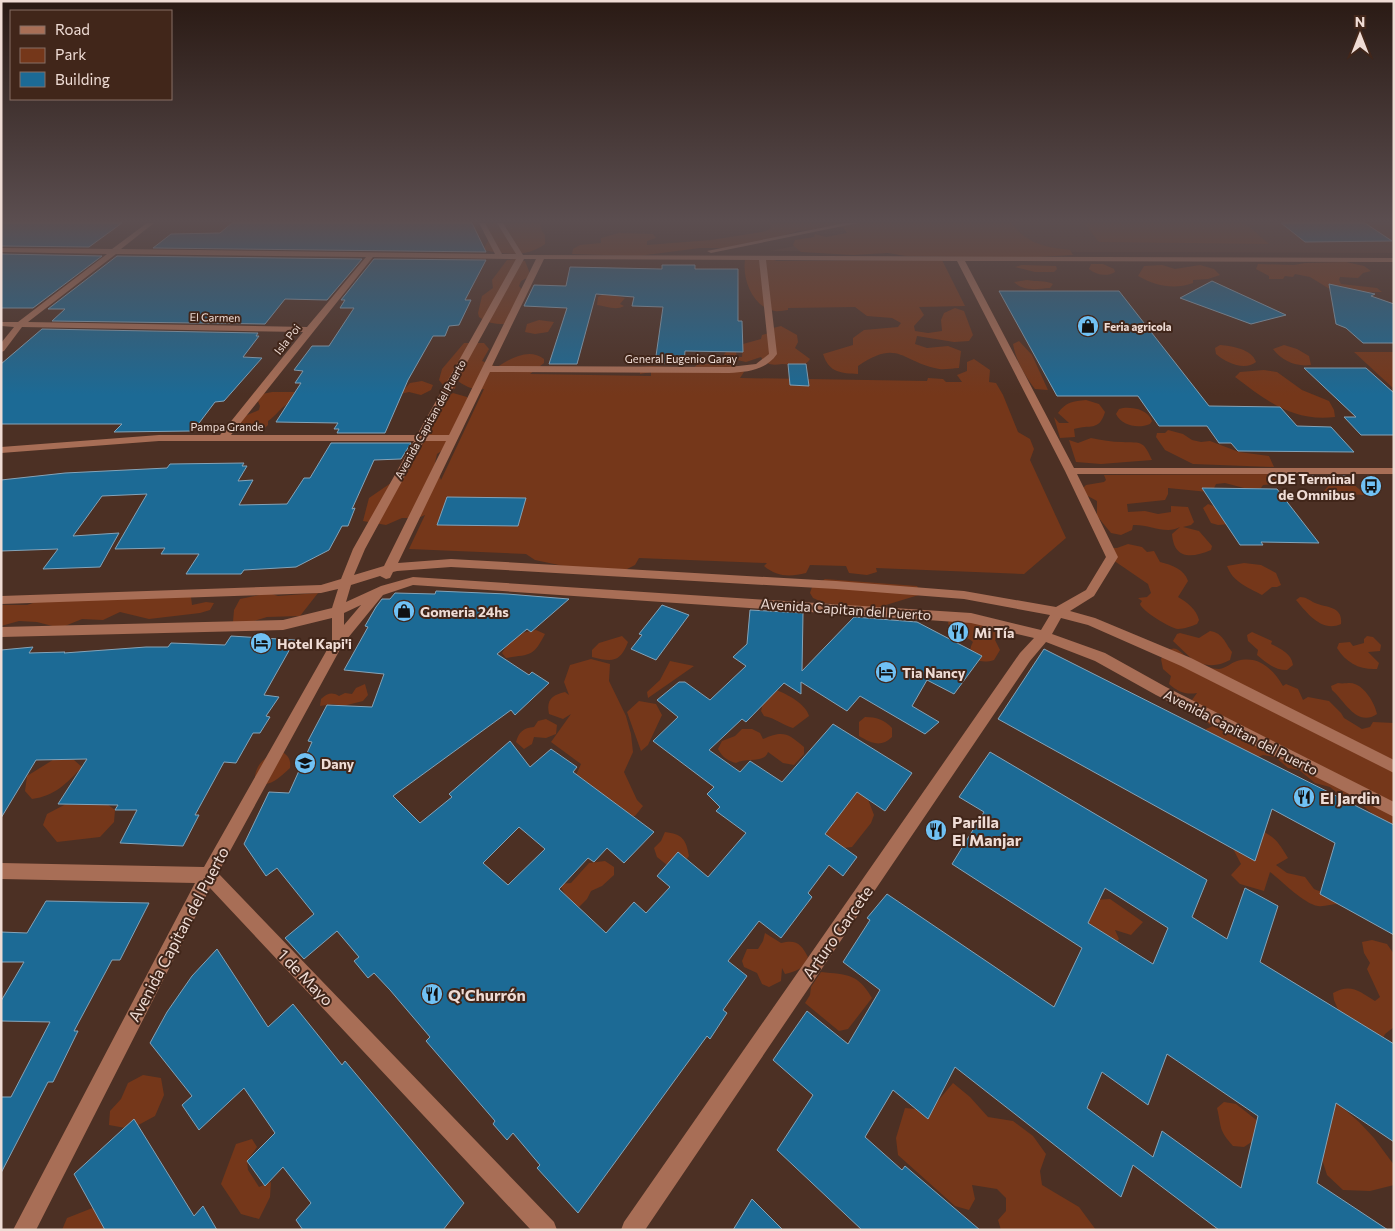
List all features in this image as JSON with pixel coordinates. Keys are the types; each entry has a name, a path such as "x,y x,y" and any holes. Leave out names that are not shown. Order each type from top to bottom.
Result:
{"street":[{"path":"1,349 20,324 76,280"},
{"name":"Isla Poi","path":"223,438 350,280"},
{"name":"Avenida Capitan del Puerto","path":"338,642 338,610 345,584 359,549 508,280"},
{"name":"Avenida Capitan del Puerto","path":"24,1230 208,875 338,642 378,593 529,280"},
{"name":"General Eugenio Garay","path":"486,369 729,370 760,366 770,361 773,354 765,280"},
{"path":"971,280 1070,471 1112,557 1090,594 1058,612"},
{"name":"El Carmen","path":"1,324 309,330"},
{"name":"Pampa Grande","path":"1,450 111,440 452,438"},
{"path":"1070,471 1394,472"},
{"name":"Avenida Capitan del Puerto","path":"1,600 321,589 345,584 389,569 418,564 451,563 836,585 964,595 1038,607 1091,621 1186,662 1394,767"},
{"name":"Avenida Capitan del Puerto","path":"1,632 252,627 306,621 338,610 397,584 413,581 455,582 971,618 1044,636 1100,657 1161,691 1394,810"},
{"name":"Arturo Garcete","path":"632,1230 1026,657 1044,636 1058,612"},
{"path":"1,871 208,875"},
{"name":"1 de Mayo","path":"208,875 546,1230"}],"green space":[{"path":"492,280 522,280 519,286 523,291 504,324 485,321 479,317 478,313 482,296 493,288"},
{"path":"746,280 952,280 965,306 919,307 924,315 914,326 915,331 928,333 942,331 941,320 944,313 955,308 964,311 973,335 969,341 954,342 917,336 915,344 927,348 948,346 961,351 959,368 939,369 926,366 900,354 892,353 872,358 858,366 858,374 836,371 829,365 823,354 853,345 853,338 864,330 898,327 901,323 892,318 867,316 855,307 788,308 788,310 778,311 767,309 755,299"},
{"path":"1031,280 1053,284 1050,288 1031,289 1022,287 1014,282"},
{"path":"1148,280 1193,280 1193,283 1179,286 1165,286"},
{"path":"1316,280 1339,280 1341,284 1377,288 1382,292 1359,292 1328,288"},
{"path":"602,295 625,298 620,304 624,306 614,308 597,305 598,297"},
{"path":"539,320 554,322 548,332 535,334 525,332 527,324"},
{"path":"781,326 797,335 798,342 795,348 810,359 807,363 800,366 776,365 765,362 761,357 746,362 737,360 736,366 744,372 740,378 927,381 928,378 943,379 946,382 962,382 957,375 967,371 967,362 974,359 990,370 989,382 996,383 1003,395 1018,432 1030,439 1034,449 1030,460 1066,538 1024,574 876,568 877,572 867,575 849,573 846,566 810,565 806,573 789,575 769,570 764,566 767,563 639,558 635,565 621,572 568,567 535,560 526,554 409,549 425,515 418,518 402,518 386,525 363,521 369,498 404,474 426,439 443,399 453,393 467,397 468,413 449,446 437,454 435,463 441,480 484,389 470,388 457,380 455,389 443,385 439,380 442,369 464,343 484,343 489,349 482,361 497,367 526,354 532,354 544,359 544,363 530,374 651,376 651,372 640,374 640,367 659,366 692,369 698,364 708,364 726,352 736,352 737,357 742,357 743,344 761,339 762,335 769,333 769,329"},
{"path":"1019,341 1032,355 1048,390 1035,389 1024,374 1013,344"},
{"path":"1220,345 1236,347 1246,351 1256,362 1247,366 1230,363 1216,354 1215,348"},
{"path":"1284,345 1297,349 1309,356 1311,365 1300,365 1290,362 1273,349"},
{"path":"1354,352 1394,352 1394,389"},
{"path":"1264,370 1277,372 1302,390 1329,401 1334,410 1335,417 1320,418 1293,413 1270,402 1235,377 1240,372"},
{"path":"422,381 433,385 431,390 421,395 409,392 400,394 410,383"},
{"path":"272,392 299,392 295,402 283,407 268,421 268,425 265,428 252,432 243,432 235,429 245,416 259,410 260,406 257,395"},
{"path":"1086,400 1099,404 1105,412 1103,418 1097,425 1074,429 1075,437 1060,438 1054,417 1059,423 1069,423 1058,413 1064,406 1070,403"},
{"path":"1119,409 1140,410 1147,414 1152,421 1150,424 1140,426 1126,424 1116,414"},
{"path":"1168,430 1183,434 1192,440 1210,441 1239,452 1269,456 1274,467 1193,464 1165,450 1156,437 1157,433 1165,433"},
{"path":"1091,438 1141,444 1152,460 1101,464 1076,462 1069,440 1078,443"},
{"path":"1292,474 1292,478 1288,480 1290,483 1263,485 1261,488 1244,488 1225,483 1216,484 1212,492 1168,488 1165,500 1127,504 1128,512 1145,511 1158,514 1171,512 1171,506 1188,507 1194,522 1183,527 1199,531 1212,546 1211,550 1197,555 1185,555 1176,549 1172,534 1180,527 1163,530 1133,525 1132,530 1121,535 1111,533 1097,516 1097,501 1086,495 1083,488 1086,485 1104,482 1106,480 1104,475"},
{"path":"1352,483 1366,495 1322,493 1330,484"},
{"path":"1208,504 1219,508 1230,524 1218,525 1211,523 1203,508"},
{"path":"1128,544 1142,547 1147,552 1154,551 1160,562 1173,566 1184,573 1188,581 1178,597 1194,609 1199,620 1197,624 1178,629 1174,628 1157,619 1142,607 1140,604 1142,601 1138,598 1147,597 1151,593 1148,584 1113,560 1111,548"},
{"path":"1244,563 1261,565 1276,573 1281,585 1272,587 1262,595 1246,587 1233,576 1227,566"},
{"path":"825,579 917,586 922,594 876,608 824,603 813,598 810,593 812,587"},
{"path":"269,593 278,596 318,593 300,616 267,617 254,621 233,622 234,610 240,599"},
{"path":"50,597 191,597 192,605 206,602 214,603 210,610 200,613 149,619 120,612 103,620 82,619 60,628 37,622 19,621 1,626 1,605 27,605"},
{"path":"1300,597 1337,611 1341,618 1341,624 1328,626 1321,624 1296,600"},
{"path":"954,619 964,619 969,623 990,625 1001,631 995,640 1000,650 994,660 984,662 972,656 971,648 973,642 949,627 948,622"},
{"path":"536,630 545,634 534,651 526,655 506,658 502,653 516,637"},
{"path":"1210,631 1214,632 1221,636 1232,652 1230,660 1222,664 1206,665 1200,663 1211,668 1219,669 1237,661 1252,660 1264,664 1283,686 1286,684 1298,689 1303,700 1308,697 1329,701 1344,718 1362,729 1370,727 1373,722 1394,723 1394,832 1360,803 1343,798 1330,787 1315,783 1299,770 1288,768 1275,757 1263,755 1255,758 1207,733 1206,729 1213,726 1205,721 1192,700 1197,693 1189,694 1182,692 1169,684 1171,676 1163,669 1161,659 1166,652 1175,649 1195,662 1173,641 1177,634 1180,633 1199,638"},
{"path":"1252,632 1272,641 1271,644 1288,654 1293,665 1287,670 1278,669 1257,655 1258,650 1248,641 1247,635"},
{"path":"622,636 628,642 622,654 618,657 605,660 592,657 592,650 599,643"},
{"path":"1367,636 1373,637 1381,645 1380,651 1368,652 1379,663 1377,669 1359,667 1349,662 1337,648 1339,643 1350,642 1353,646 1364,643 1364,639"},
{"path":"591,659 610,664 609,681 626,716 633,752 624,772 637,800 643,806 635,816 610,818 571,786 581,764 551,742 571,714 563,719 549,714 549,702 560,693 565,692 569,695 564,682 570,665"},
{"path":"670,661 694,666 648,698 647,692 660,680"},
{"path":"1338,683 1350,683 1359,686 1371,699 1377,714 1363,718 1357,715 1332,690 1331,686"},
{"path":"365,684 368,695 363,701 343,706 333,704 320,706 321,699 328,694 339,696 345,693 352,694 356,688"},
{"path":"776,690 804,707 809,716 793,728 764,716 761,711 764,699"},
{"path":"639,701 656,704 662,715 648,745 641,751 627,712"},
{"path":"865,717 877,718 886,723 892,728 892,737 884,742 876,743 859,736 859,722"},
{"path":"546,719 557,725 556,734 546,738 534,737 532,744 524,749 516,742 522,731 534,727 538,721"},
{"path":"742,729 752,729 760,733 763,739 776,734 785,734 804,747 804,754 794,765 783,763 768,752 766,756 759,759 736,763 730,761 718,749 722,741 735,736"},
{"path":"281,751 289,758 290,768 274,781 255,785 256,772 261,763 269,756"},
{"path":"56,758 74,760 82,767 54,792 32,799 25,791 27,776"},
{"path":"850,788 866,794 874,815 871,823 852,847 844,848 819,835"},
{"path":"100,799 115,810 114,822 100,837 57,842 43,825 47,814 66,804 78,805"},
{"path":"1256,828 1275,840 1288,858 1276,865 1287,873 1305,877 1314,889 1331,896 1338,904 1320,906 1312,904 1300,897 1270,872 1264,891 1240,884 1231,875 1241,864 1229,841"},
{"path":"665,832 676,834 685,841 689,856 683,864 672,869 657,857 654,848 661,841"},
{"path":"605,861 614,867 614,875 602,886 591,891 587,899 579,907 568,899 559,884 571,883 589,863"},
{"path":"1110,899 1143,922 1131,935 1115,930 1119,939 1112,948 1102,953 1077,909 1094,900"},
{"path":"765,933 781,943 795,942 808,957 802,967 796,970 785,974 782,968 781,981 769,987 762,984 757,973 744,967 742,961 747,949 758,949"},
{"path":"1372,940 1387,944 1394,954 1394,1027 1385,1034 1381,1043 1342,1019 1333,993 1350,989 1360,992 1375,1001 1380,997 1367,969 1370,963 1364,953 1362,942"},
{"path":"821,972 851,977 862,984 872,998 848,1029 839,1031 805,1003 810,995 811,987"},
{"path":"143,1075 161,1078 164,1095 155,1116 131,1129 109,1125 110,1111 121,1099 128,1083"},
{"path":"953,1083 970,1097 988,1117 1013,1121 1033,1136 1046,1154 1040,1171 1042,1185 1079,1207 1096,1230 1001,1230 998,1220 1006,1211 1006,1198 997,1189 972,1185 975,1199 969,1210 955,1206 898,1155 896,1138 905,1108 925,1110 937,1102"},
{"path":"1335,1101 1374,1138 1394,1165 1394,1185 1370,1191 1343,1190 1327,1175 1317,1144"},
{"path":"1224,1102 1236,1104 1264,1126 1256,1139 1244,1147 1233,1146 1223,1132 1217,1108"},
{"path":"252,1139 257,1147 247,1161 248,1170 259,1187 271,1182 270,1197 259,1219 241,1214 221,1184 236,1144"},
{"path":"95,1207 117,1230 62,1230 67,1218"}],"building":[{"path":"1,280 70,280 33,308 1,308"},
{"path":"85,280 344,280 327,300 285,299 265,324 52,321 65,309 48,309"},
{"path":"357,280 475,280 465,300 471,300 459,325 449,326 445,336 433,336 408,380 385,433 337,433 339,429 334,429 338,423 276,422 301,383 295,383 303,371 294,370 312,346 329,346 354,308 340,308 345,300 341,300"},
{"path":"567,280 738,280 738,321 742,321 743,352 685,351 684,363 655,363 663,307 632,306 634,297 596,294 577,364 549,364 567,308 524,306 534,285 566,286"},
{"path":"1212,281 1286,315 1251,324 1180,298"},
{"path":"1329,284 1375,294 1371,296 1394,304 1394,343 1363,343 1346,328 1336,324"},
{"path":"999,291 1119,291 1209,406 1280,407 1297,426 1331,427 1354,452 1238,451 1231,443 1219,443 1207,426 1159,426 1138,396 1057,396"},
{"path":"42,329 258,333 256,336 259,336 243,357 262,358 224,401 215,402 193,431 114,432 122,424 1,424 1,364"},
{"path":"788,364 806,364 809,386 790,385"},
{"path":"1304,368 1366,368 1394,393 1394,435 1361,435 1344,417 1356,417"},
{"path":"331,443 411,443 401,459 374,460 352,509 355,508 348,526 342,526 329,550 296,567 244,570 241,574 186,574 199,554 161,554 165,548 115,549 147,494 102,496 73,536 119,533 100,567 43,569 58,549 1,551 1,480 65,473 167,468 170,464 244,463 242,466 247,466 238,481 253,480 239,505 287,504 304,478 310,478"},
{"path":"1312,476 1348,476 1353,482 1305,483"},
{"path":"1202,488 1277,489 1319,543 1261,542 1263,545 1240,545"},
{"path":"447,497 526,498 518,526 437,525"},
{"path":"436,591 569,599 531,632 527,629 497,654 529,675 532,672 549,683 515,715 511,710 393,796 420,823 452,797 449,794 510,741 530,767 551,749 577,767 573,772 654,832 624,863 607,848 594,862 588,858 559,889 606,933 634,902 646,913 670,887 657,876 678,852 708,877 746,833 716,811 720,807 707,794 714,787 653,741 678,717 657,700 679,682 685,682 710,700 746,666 733,657 747,644 750,610 803,613 802,671 854,617 917,622 982,656 954,694 927,680 912,706 939,722 925,734 860,696 847,711 801,682 801,694 784,683 746,722 742,719 709,750 740,772 750,761 782,782 833,724 912,773 885,811 857,792 825,834 857,857 843,876 829,865 808,893 812,897 781,938 759,921 728,961 747,976 723,1010 727,1013 710,1039 707,1036 578,1213 537,1168 540,1165 513,1133 507,1140 493,1124 495,1121 426,1041 430,1037 390,990 374,973 368,978 354,961 359,957 337,931 304,959 285,938 314,914 277,868 266,876 244,844 269,792 289,793 312,742 308,741 327,705 372,707 384,674 344,670 368,627 365,626 382,599 390,599 395,593 435,594","holes":["519,827 545,849 508,885 483,863"]},
{"path":"662,605 689,615 656,660 631,649 642,635 639,634"},
{"path":"231,636 295,640 264,695 279,697 266,716 270,717 260,733 253,733 236,763 224,762 195,815 199,815 183,846 120,843 137,810 115,810 118,805 58,804 87,759 36,760 1,818 1,650 33,647 29,653 64,653 168,647 171,643 225,645"},
{"path":"1044,649 1394,825 1394,935 1320,894 1335,843 1272,809 1255,861 998,719"},
{"path":"990,752 1207,880 1192,917 1227,939 1245,888 1278,906 1260,962 1394,1044 1394,1142 1336,1103 1317,1183 1388,1230 1219,1230 1133,1165 1121,1197 955,1067 928,1119 893,1090 865,1137 902,1170 905,1166 980,1230 862,1230 777,1150 813,1095 773,1060 807,1011 848,1044 880,990 843,962 870,920 867,918 887,894 1054,1007 1082,948 952,864 984,812 959,797","holes":["1105,888 1168,928 1153,964 1088,923","1167,1054 1258,1116 1241,1188 1162,1131 1153,1157 1087,1108 1102,1072 1148,1105"]},
{"path":"46,901 149,903 120,960 112,960 74,1031 78,1031 53,1082 48,1082 1,1173 1,1097 11,1097 50,1022 1,1021 1,1001 24,962 1,962 1,932 27,933"},
{"path":"217,949 268,1027 293,1004 342,1065 345,1061 464,1203 443,1230 303,1230 296,1220 311,1203 283,1167 265,1186 247,1161 275,1133 244,1088 199,1130 182,1105 192,1096 150,1043 167,1012 192,976"},
{"path":"134,1119 194,1216 203,1206 217,1230 105,1230 74,1174"},
{"path":"752,1199 783,1230 733,1230"}],"place":[{"name":"Feria agricola","path":"1088,326"},
{"name":"CDE Terminal de Omnibus","path":"1371,486"},
{"name":"Gomeria 24hs","path":"404,611"},
{"name":"Mi Tía","path":"958,632"},
{"name":"Hotel Kapi'i","path":"261,643"},
{"name":"Tia Nancy","path":"886,672"},
{"name":"Dany","path":"305,763"},
{"name":"El Jardin","path":"1304,797"},
{"name":"Parilla El Manjar","path":"936,830"},
{"name":"Q'Churrón","path":"432,994"}]}
